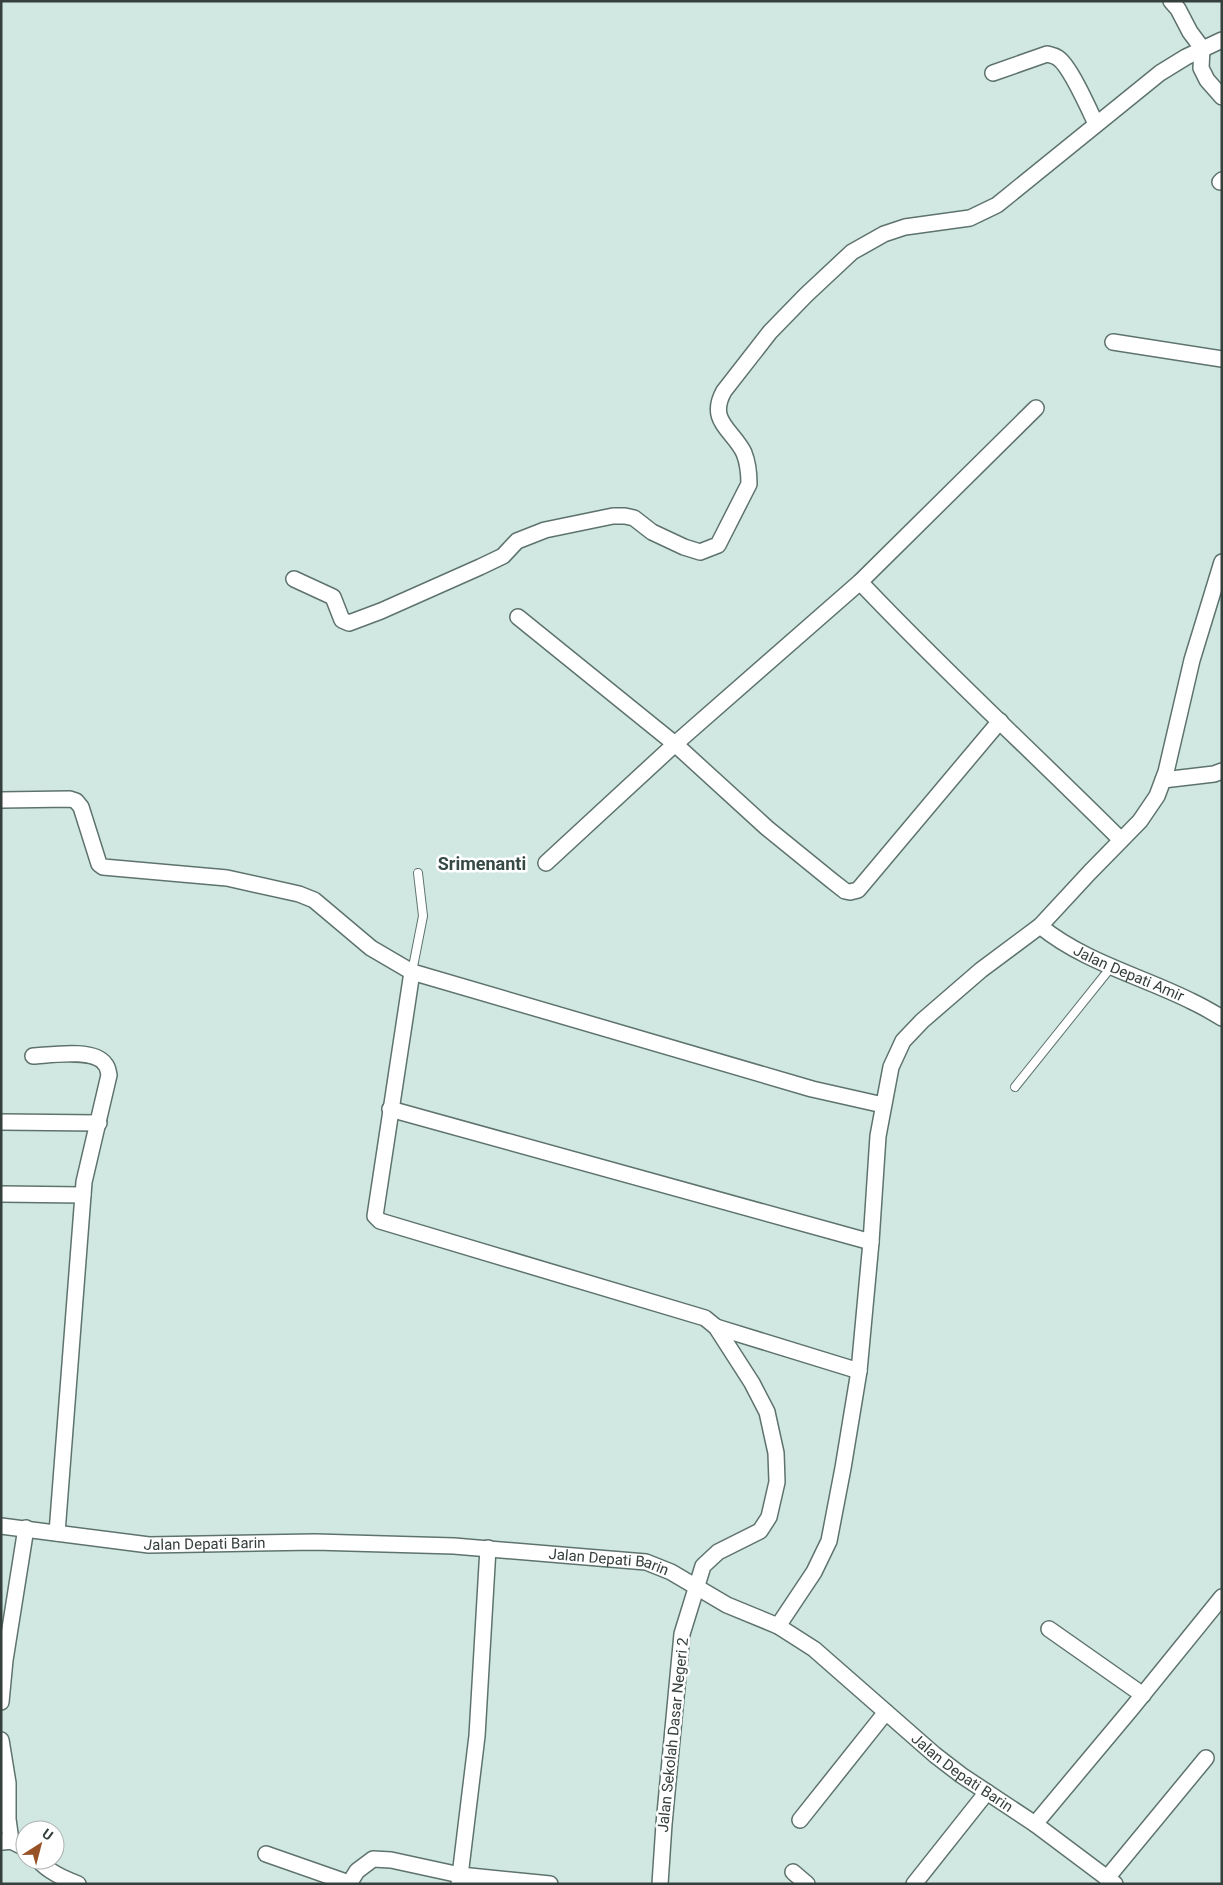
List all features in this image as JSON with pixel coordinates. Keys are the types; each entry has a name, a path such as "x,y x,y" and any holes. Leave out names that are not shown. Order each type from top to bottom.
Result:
{"street":[{"path":"1171,1 1202,48 1201,68 1207,80 1222,97"},
{"path":"294,579 333,597 342,620 349,623 390,607 503,556 517,541 545,530 613,516 625,516 634,518 652,532 684,547 700,552 718,544 749,484 749,473 741,447 721,421 718,402 770,332 806,294 852,252 884,234 905,227 957,220 983,212 997,205 1160,72 1202,48 1222,40"},
{"path":"993,73 1046,54 1058,57 1083,96 1096,124"},
{"path":"1113,342 1222,359"},
{"path":"546,863 675,744 860,582 1036,408"},
{"path":"778,1626 814,1572 828,1542 843,1468 859,1371 871,1242 878,1136 891,1067 903,1041 922,1021 981,970 1040,926 1140,821 1157,796 1175,737 1192,660 1222,562"},
{"path":"860,582 896,620 1121,840"},
{"path":"518,617 675,744 767,828 845,891 858,890 1000,721"},
{"path":"1163,780 1222,772"},
{"path":"1,800 70,799 76,801 81,807 99,864 103,867 227,878 299,894 314,900 371,948 412,972 812,1089 883,1104"},
{"name":"Jalan Depati Amir","path":"1040,926 1055,938 1191,1001 1222,1018"},
{"path":"412,972 374,1213 377,1219 705,1318 716,1326 859,1371"},
{"path":"33,1056 88,1055 103,1061 107,1066 109,1075 84,1182 57,1533"},
{"path":"390,1109 871,1242"},
{"path":"1,1122 98,1123"},
{"path":"1,1194 83,1195"},
{"name":"Jalan Sekolah Dasar Negeri 2","path":"660,1884 682,1634 703,1566 718,1552 760,1531 765,1524 773,1502 777,1482 776,1453 767,1412 752,1383 716,1326"},
{"name":"Jalan Depati Barin","path":"1,1526 149,1545 316,1542 454,1546 646,1562 671,1572 727,1605 778,1626 814,1649 935,1755 1035,1824 1111,1881"},
{"path":"1,1702 5,1660 26,1528"},
{"path":"460,1879 477,1736 488,1548"},
{"path":"1035,1824 1222,1597"},
{"path":"1049,1629 1143,1695"},
{"path":"800,1820 886,1712"},
{"path":"1,1740 8,1783 6,1842"},
{"path":"1111,1881 1206,1758"},
{"path":"914,1884 987,1792"},
{"path":"266,1854 349,1884 356,1871 373,1859 391,1860 460,1879 550,1884"},
{"path":"50,1870 78,1884"},
{"path":"793,1872 807,1884"}],"lane":[{"path":"412,972 423,916 418,873"},
{"path":"1016,1087 1112,966"}],"district":[{"name":"Srimenanti","path":"482,864"}]}
